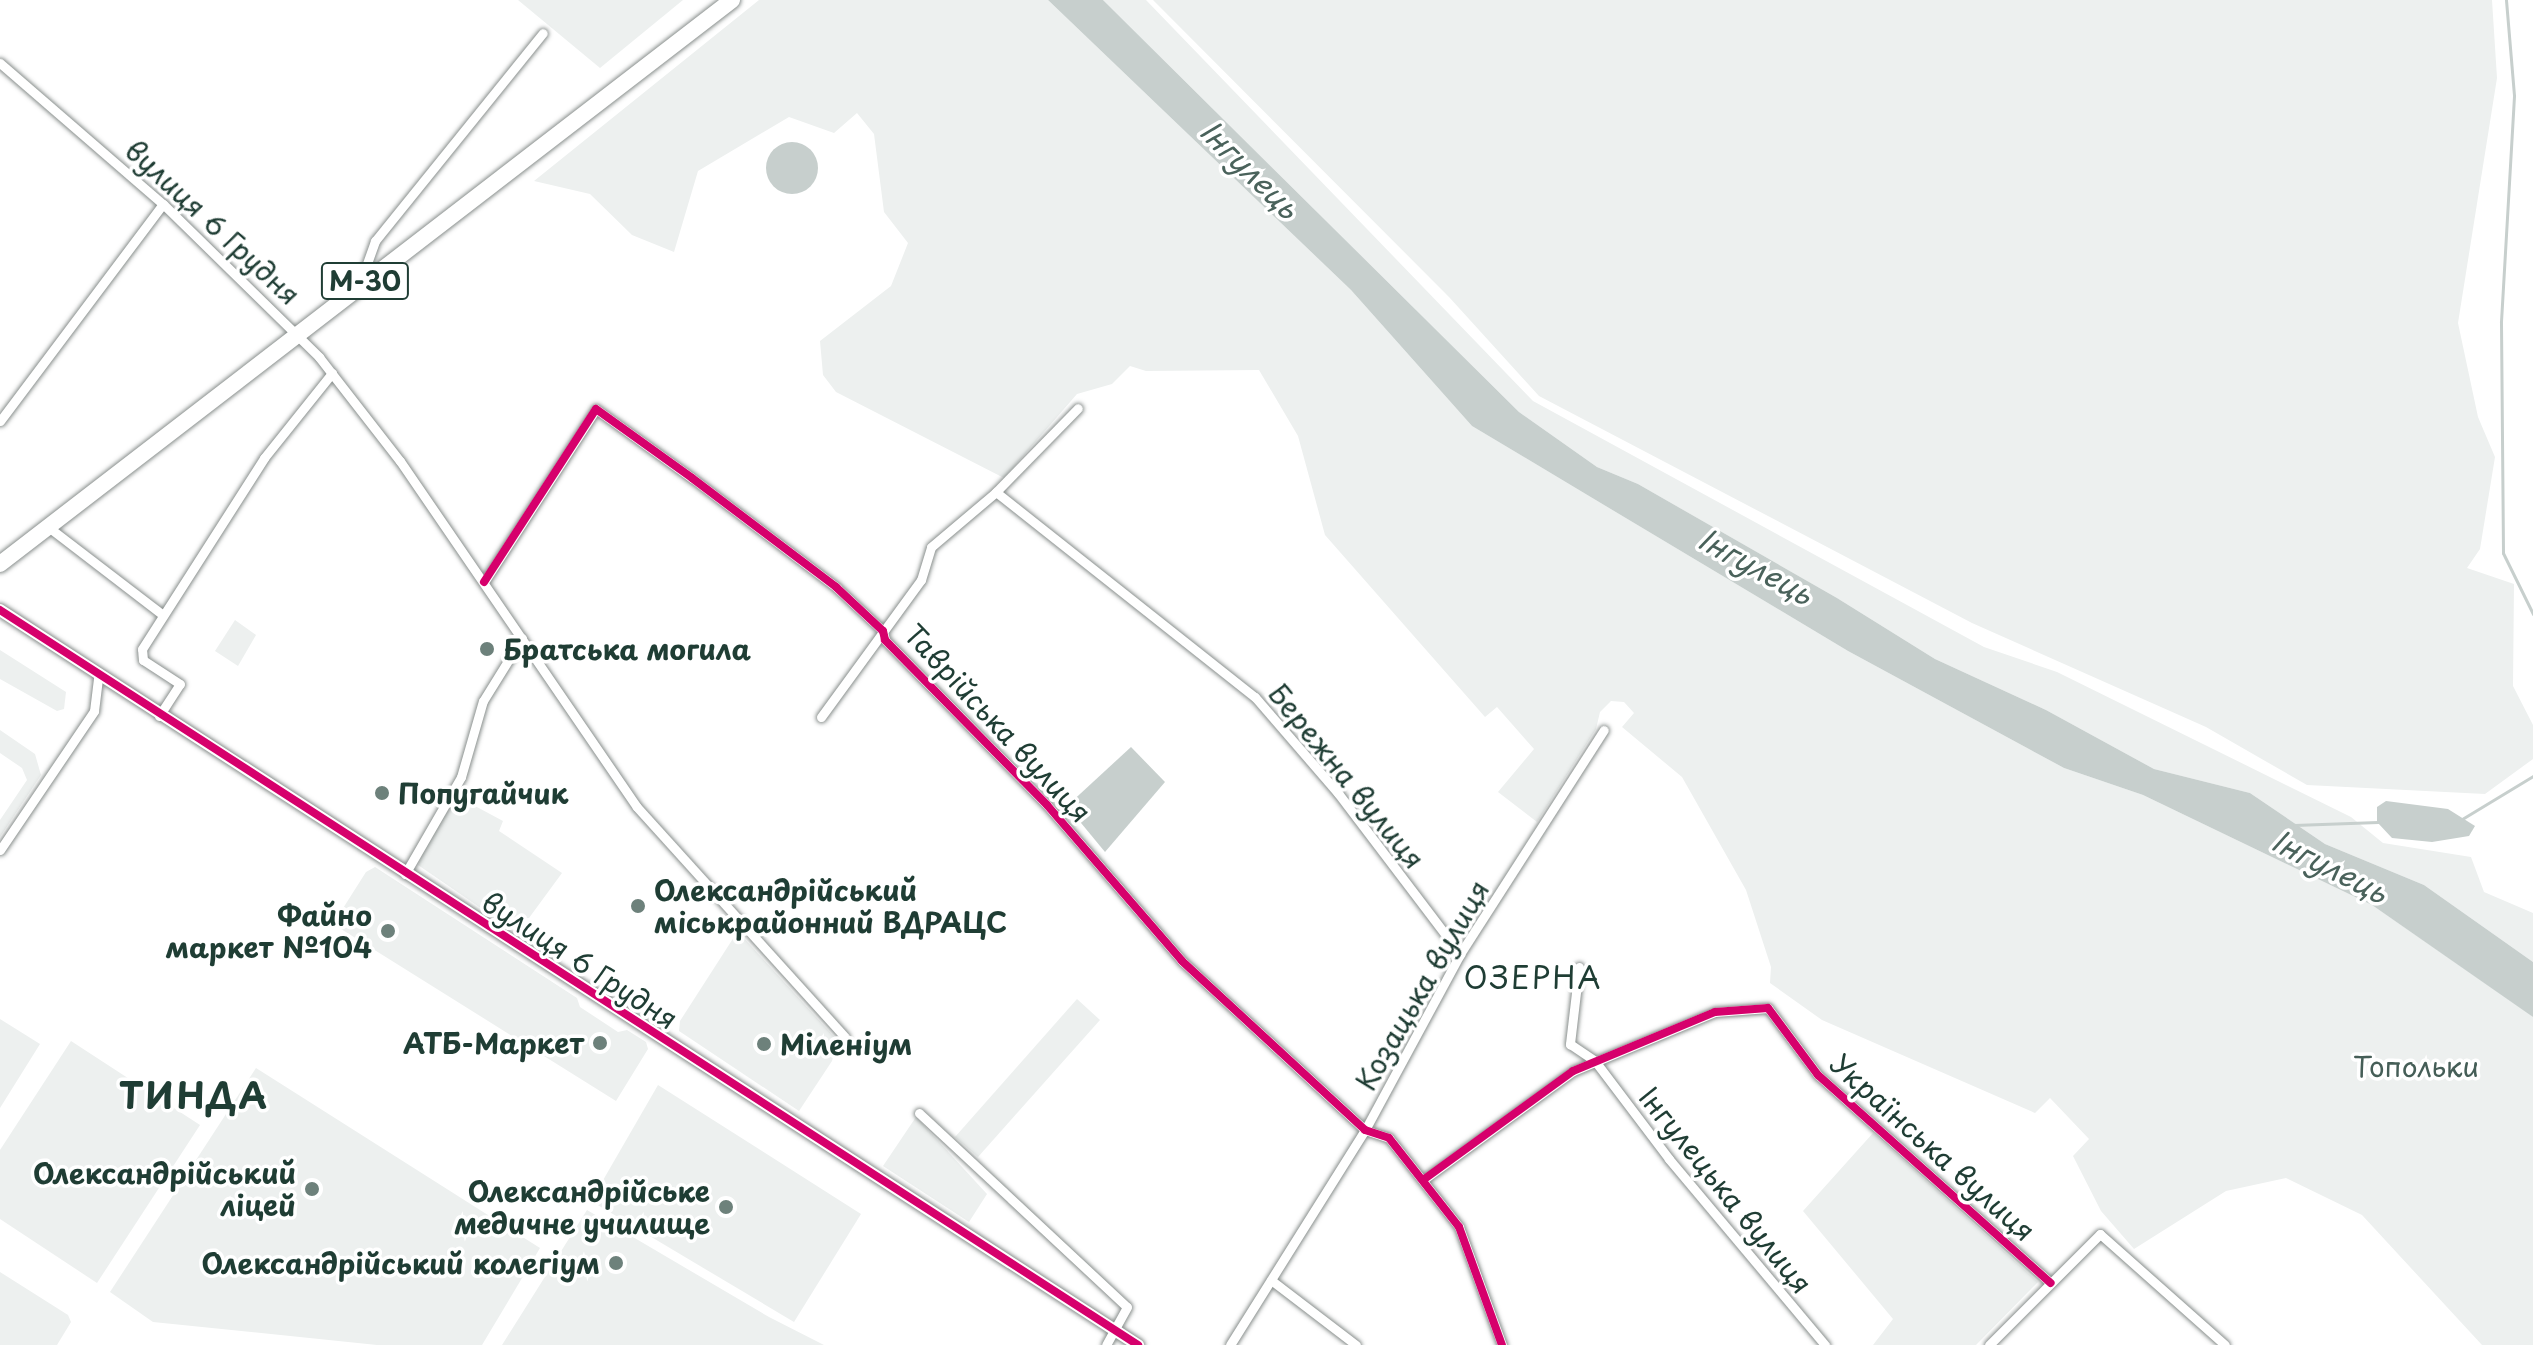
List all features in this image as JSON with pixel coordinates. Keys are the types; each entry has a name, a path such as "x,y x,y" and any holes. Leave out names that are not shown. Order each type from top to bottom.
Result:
{"highway":[{"name":"М-30","path":"0,564 732,0"}],"street":[{"path":"359,285 375,241 543,33"},
{"name":"вулиця 6 Грудня","path":"0,63 163,204 297,334 332,373 400,461 637,807 845,1037"},
{"path":"0,421 163,204"},
{"path":"159,716 180,684 140,654 264,458 332,373"},
{"path":"821,717 921,580 931,547 996,492 1078,408"},
{"name":"Таврійська вулиця","path":"484,582 596,409 836,587 883,631 885,640 1047,805 1182,961 1365,1130 1389,1138 1459,1227 1502,1345"},
{"name":"Бережна вулиця","path":"996,492 1255,697 1338,793 1460,954"},
{"path":"47,526 163,615"},
{"name":"вулиця 6 Грудня","path":"0,610 159,716 1138,1345"},
{"path":"405,874 461,777 483,701 522,638"},
{"path":"0,850 94,711 98,676"},
{"name":"Козацька вулиця","path":"1230,1345 1365,1130 1460,954 1604,730"},
{"path":"1579,967 1570,1044 1595,1061"},
{"name":"Українська вулиця","path":"1423,1180 1573,1071 1715,1012 1768,1008 1818,1075 2051,1283"},
{"name":"Інгулецька вулиця","path":"1595,1061 1669,1159 1825,1345"},
{"path":"919,1113 1127,1307 1106,1345"},
{"path":"1989,1345 2100,1234 2225,1345"},
{"path":"1271,1280 1356,1345"}],"shaded area":[{"path":"518,0 683,0 600,68"},
{"path":"759,0 1048,0 1351,290 1472,426 1848,651 2064,768 2143,795 2372,905 2527,1012 2533,1017 2533,1345 2482,1345 2362,1215 2286,1178 2226,1191 2134,1249 2101,1211 2073,1156 2089,1139 2050,1098 2035,1113 1822,1020 1770,983 1771,967 1746,890 1682,777 1622,727 1634,713 1624,702 1611,701 1600,712 1596,729 1537,822 1498,792 1534,749 1497,707 1485,717 1325,535 1298,436 1259,370 1146,371 1130,366 1112,384 1077,394 1004,478 836,392 823,375 820,341 891,286 908,243 884,212 874,134 857,113 834,133 789,117 698,171 674,252 632,235 590,194 534,181"},
{"path":"1103,0 1146,0 1533,401 1984,647 2057,672 2351,817 2383,843 2471,857 2484,892 2533,913 2533,962 2424,885 2325,844 2250,793 2154,769 2046,710 1935,659 1837,598 1638,484 1597,467 1519,412"},
{"path":"1153,0 2492,0 2497,78 2458,323 2478,417 2495,457 2480,549 2467,568 2514,584 2513,686 2533,725 2533,759 2485,794 2307,785 2206,727 1972,623 1539,396 1449,297"},
{"path":"235,620 256,635 238,666 215,651"},
{"path":"0,650 66,692 64,709 57,711 0,679"},
{"path":"0,730 35,754 41,775 0,837 0,820 27,780 22,768 0,753"},
{"path":"462,799 503,821 499,831 562,873 529,918 509,919 497,910 488,913 418,865 426,845 455,800"},
{"path":"375,867 577,998 580,1007 618,1032 627,1030 646,1042 648,1049 616,1101 333,924 366,872"},
{"path":"741,935 837,1040 832,1061 799,1111 679,1031 680,1021 734,937"},
{"path":"1077,999 1100,1020 978,1157 955,1137"},
{"path":"0,1019 40,1044 0,1108"},
{"path":"71,1041 200,1125 97,1283 0,1219 0,1150"},
{"name":"Олександрійський ліцей","path":"256,1068 540,1248 482,1345 377,1345 153,1322 110,1292"},
{"name":"Олександрійське медичне училище","path":"658,1085 861,1214 794,1322 591,1201"},
{"path":"916,1117 987,1194 969,1222 883,1166"},
{"path":"1873,1133 2038,1282 1976,1345 1873,1345 1893,1319 1803,1211"},
{"name":"Олександрійський колегіум","path":"587,1210 769,1317 824,1345 502,1345"},
{"path":"0,1272 68,1315 71,1322 57,1345 0,1345"}],"water":[{"name":"Інгулець","path":"1048,0 1103,0 1519,412 1597,467 1638,484 1837,598 1935,659 2046,710 2154,769 2250,793 2325,844 2424,885 2533,962 2533,1017 2372,905 2143,795 2064,768 1848,651 1472,426 1351,290"},
{"path":"792,142 811,149 818,168 811,187 792,194 773,187 766,168 773,149"},
{"path":"1131,747 1165,782 1105,852 1067,806"},
{"path":"2386,801 2448,809 2475,826 2469,836 2432,842 2392,838 2377,822 2377,807"}],"waterway":[{"path":"2506,0 2514,96 2501,323 2503,553 2533,614"},
{"path":"2462,819 2533,776"},
{"name":"Інгулець","path":"2294,825 2378,822"}],"cycle path":[{"path":"484,582 596,409 692,478 836,587 883,631 885,640 1047,805 1182,961 1365,1130 1389,1138 1459,1227 1502,1345"},
{"path":"0,610 1138,1345"},
{"path":"1423,1180 1573,1071 1715,1012 1768,1008 1818,1075 2051,1283"}],"place":[{"name":"Братська могила","path":"487,649"},
{"name":"Попугайчик","path":"382,793"},
{"name":"Олександрійський міськрайонний ВДРАЦС","path":"638,906"},
{"name":"Файно маркет №104","path":"388,931"},
{"name":"АТБ-Маркет","path":"600,1043"},
{"name":"Міленіум","path":"764,1044"},
{"name":"Олександрійський ліцей","path":"312,1189"},
{"name":"Олександрійське медичне училище","path":"726,1207"},
{"name":"Олександрійський колегіум","path":"616,1263"}],"district":[{"name":"ОЗЕРНА","path":"1533,977"},
{"name":"ТИНДА","path":"194,1095"}],"park label":[{"name":"Топольки","path":"2416,1066"}]}
